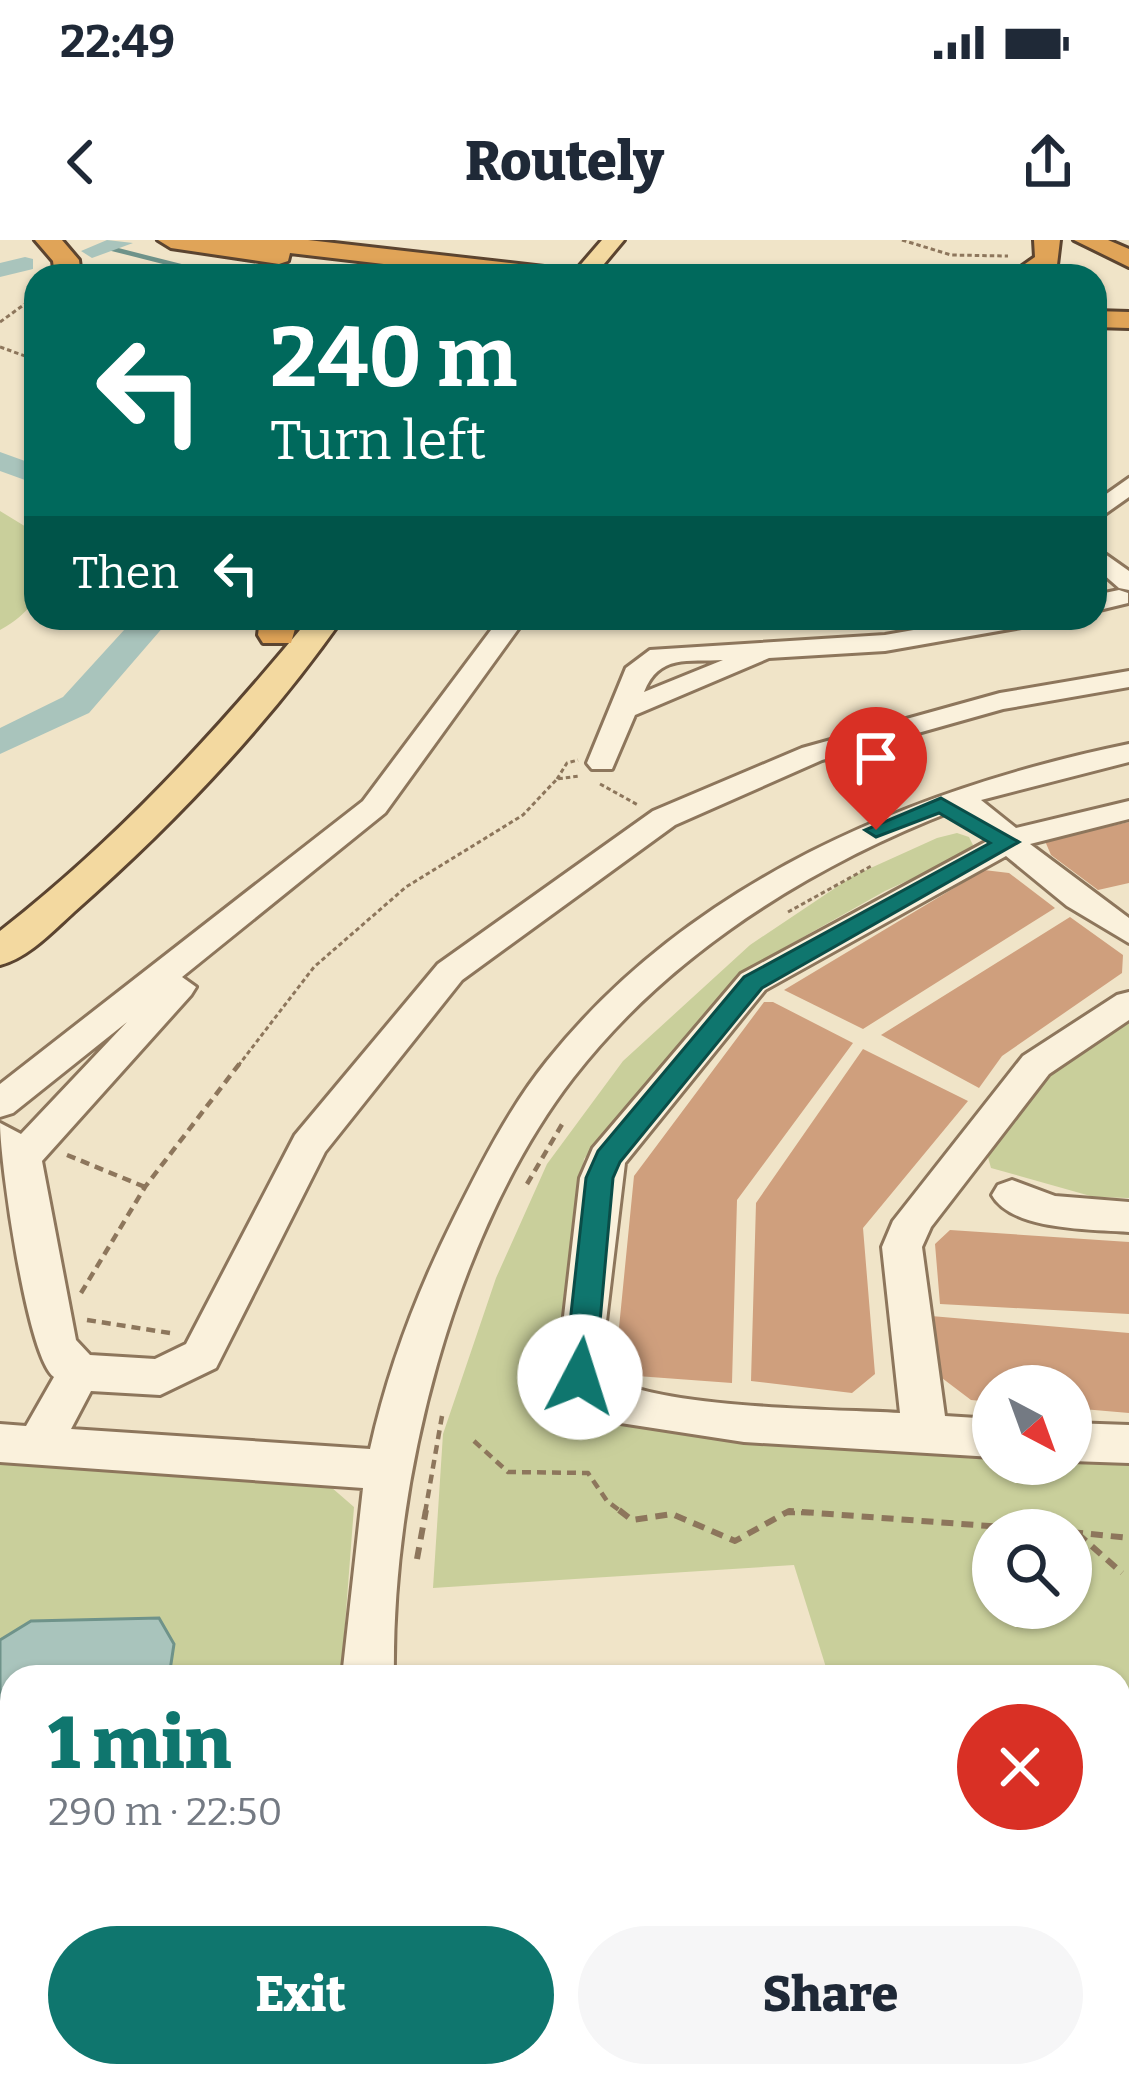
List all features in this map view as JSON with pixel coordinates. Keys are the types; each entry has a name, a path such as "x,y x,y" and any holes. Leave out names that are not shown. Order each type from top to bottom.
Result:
{"highway":[{"path":"48,240 66,264"},
{"path":"171,240 345,264"},
{"path":"242,240 449,264"},
{"path":"357,240 381,240"},
{"path":"1020,264 1048,260 1047,240"},
{"path":"1087,240 1129,259"}],"main road":[{"path":"0,916 146,789 278,630"},
{"path":"0,952 60,906 170,805 230,740 317,630"}],"street":[{"path":"0,1104 374,807 504,630"},
{"path":"602,763 604,747 626,709 783,646 885,643 959,630"},
{"path":"256,904 19,1145 54,1340 62,1360 80,1371 160,1377 201,1356 309,1145 450,972 664,818 812,754 1000,700 1129,679"},
{"path":"369,1665 386,1470 400,1399 440,1285 505,1156 568,1060 637,986 763,892 856,840 950,801 1052,768 1129,753"},
{"path":"950,801 984,832 1008,842 1129,933"},
{"path":"972,1437 744,1423 614,1404 589,1389 580,1377 579,1363 600,1178 608,1158 753,982 1008,842 1039,830 1129,810"},
{"path":"926,1435 902,1247 913,1222 1036,1065 1129,1003"},
{"path":"1012,1195 1050,1211 1129,1216"},
{"path":"20,1444 80,1371"},
{"path":"1092,1443 1129,1444"},
{"path":"20,1444 386,1470"}],"path":[{"path":"902,240 952,255 1020,264"},
{"path":"76,1301 146,1187 314,967 406,887 523,815 556,779 589,778 664,818"},
{"path":"19,1145 146,1187"},
{"path":"80,1317 212,1339"},
{"path":"474,1442 508,1472 588,1473 607,1501 632,1520 672,1514 724,1540 748,1537 770,1518 789,1511 972,1525"},
{"path":"1092,1535 1129,1538"},
{"path":"1092,1548 1122,1573"}],"green space":[{"path":"0,511 24,526 24,612 0,630"},
{"path":"957,833 969,837 973,845 966,854 885,891 766,958 719,996 584,1159 562,1375 571,1394 972,1444 972,1485 1092,1485 1092,1453 1129,1456 1129,1665 825,1665 794,1565 433,1588 443,1434 496,1278 547,1164 623,1061 750,945 853,876 937,838"},
{"path":"1129,1014 1129,1198 1094,1197 991,1168 986,1150 1040,1077"},
{"path":"0,1458 316,1474 354,1507 342,1665 0,1665"}],"water":[{"path":"159,1618 174,1644 171,1665 0,1665 0,1640 31,1621"}],"building":[{"path":"1129,822 1129,883 1098,890 1051,855 1045,841"},
{"path":"984,870 1009,873 1055,908 863,1029 784,990"},
{"path":"1070,917 1123,955 1122,973 1002,1056 979,1088 881,1035"},
{"path":"764,1002 773,1002 853,1043 737,1200 732,1383 637,1376 616,1358 634,1176"},
{"path":"863,1049 968,1101 863,1228 875,1374 852,1393 751,1381 756,1203"},
{"path":"950,1230 1129,1242 1129,1314 940,1304 935,1244"},
{"path":"931,1316 1129,1333 1129,1413 1092,1410 1092,1365 972,1365 972,1400 938,1375"}],"waterway":[{"path":"92,251 122,243"},
{"path":"109,248 172,264"},
{"path":"0,270 24,264"},
{"path":"0,461 24,470"},
{"path":"0,743 76,705 143,630"}],"route":[{"path":"580,1377 600,1178 608,1158 753,982 1008,842 941,805 876,830"}]}
